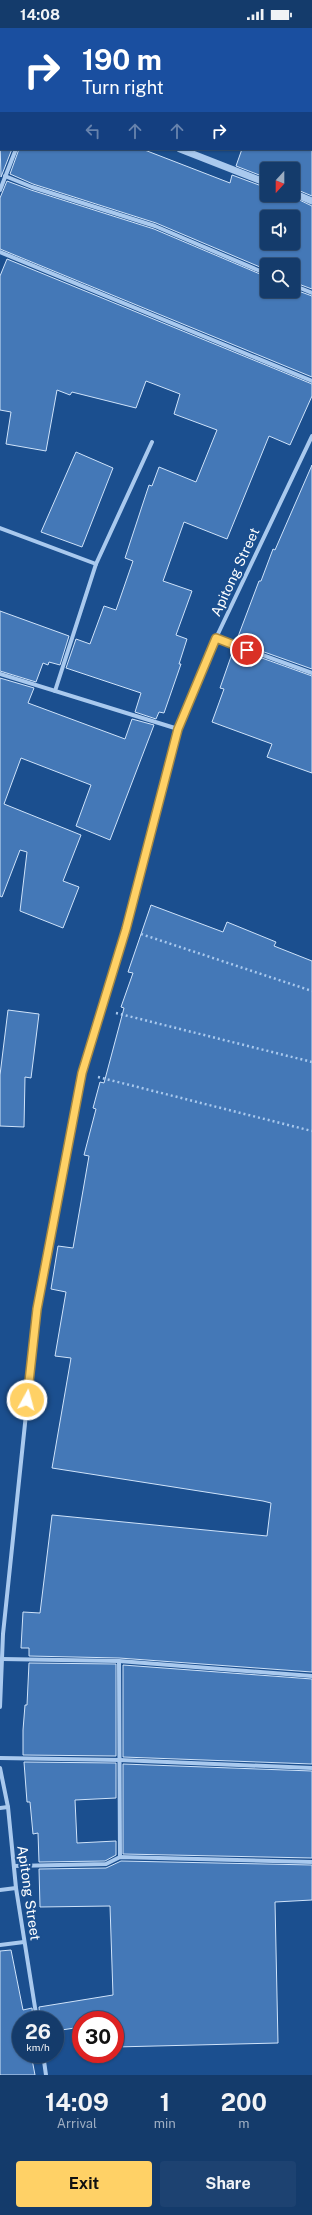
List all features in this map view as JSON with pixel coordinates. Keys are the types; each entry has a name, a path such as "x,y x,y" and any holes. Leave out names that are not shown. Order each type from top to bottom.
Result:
{"street":[{"path":"0,190 16,150"},
{"path":"183,150 260,180"},
{"path":"5,176 32,187 154,226 260,271"},
{"path":"300,196 312,201"},
{"path":"0,252 312,381"},
{"path":"300,288 312,293"},
{"name":"Apitong Street","path":"0,1707 3,1634 37,1309 82,1073 100,1009 126,929 178,729 216,638 312,436"},
{"path":"55,691 96,564 152,442"},
{"path":"0,528 96,564"},
{"path":"216,638 312,673"},
{"path":"0,674 178,729"},
{"path":"2,1660 119,1661 312,1676"},
{"path":"119,1661 120,1857"},
{"path":"0,1758 120,1760 312,1768"},
{"name":"Apitong Street","path":"0,1768 8,1807 16,1888 36,2011"},
{"path":"0,1808 8,1807"},
{"path":"14,1866 106,1864 120,1857 312,1862"},
{"path":"0,1890 16,1888"},
{"path":"0,1945 24,1942"},
{"path":"44,2063 46,2075"}],"path":[{"path":"126,929 312,991"},
{"path":"100,1009 312,1062"},
{"path":"82,1073 312,1131"}],"building":[{"path":"0,150 12,150 1,177"},
{"path":"19,150 145,150 230,183 232,175 260,185 260,202 300,202 300,200 312,206 312,289 300,285 300,258 260,258 260,267 156,223 33,184 10,174"},
{"path":"242,150 312,150 312,196 300,191 300,162 260,162 260,175 236,166"},
{"path":"7,181 154,229 260,274 260,298 300,298 300,292 312,296 312,377 0,249 0,198"},
{"path":"7,259 312,384 312,396 290,445 269,436 227,539 184,522 163,581 192,591 176,635 187,639 179,664 181,664 164,713 159,712 156,719 135,712 141,693 66,668 76,639 90,644 104,606 116,610 133,561 125,558 149,485 152,486 159,467 196,482 217,430 174,414 180,394 146,381 136,408 72,392 70,395 57,390 46,451 6,444 11,412 0,410 0,276"},
{"path":"76,452 113,468 82,547 41,532"},
{"path":"312,465 312,669 236,642 259,581 261,581 273,549 275,550"},
{"path":"0,611 69,636 60,665 49,662 48,665 43,663 36,682 0,671"},
{"path":"234,648 312,676 312,773 267,757 272,744 212,722 224,689 220,688"},
{"path":"0,678 34,688 28,703 125,739 132,719 154,725 110,840 76,826 91,785 21,758 4,804 81,835 63,881 79,887 63,928 20,911 27,852 20,850 2,897 0,896"},
{"path":"151,905 223,932 227,922 276,942 274,946 312,961 312,1672 119,1658 29,1656 29,1648 21,1648 23,1612 40,1613 52,1515 267,1536 271,1503 52,1468 71,1358 55,1356 66,1292 51,1289 58,1246 73,1248 89,1156 84,1155 96,1109 93,1108 100,1082 104,1083 124,1008 121,1007 133,973 128,972"},
{"path":"8,1010 39,1014 31,1078 25,1077 24,1127 0,1126 0,1075"},
{"path":"29,1663 116,1664 116,1756 23,1755 23,1730 25,1705 27,1705"},
{"path":"123,1665 312,1679 312,1764 123,1757"},
{"path":"24,1762 116,1763 116,1798 75,1800 77,1843 116,1841 116,1855 105,1861 39,1862 38,1833 33,1834 30,1802 27,1802"},
{"path":"123,1764 312,1771 312,1858 123,1854"},
{"path":"121,1861 312,1865 312,1900 275,1902 278,2043 124,2047 124,2011 72,2011 72,2028 64,2030 64,2011 39,2011 39,2007 113,1995 110,1906 40,1907 39,1869 106,1868"},
{"path":"11,1950 23,2010 32,2008 32,2011 12,2011 12,2063 33,2063 35,2075 0,2075 0,1951"}],"route":[{"path":"27,1400 37,1309 66,1168 82,1073 126,929 178,729 216,638 247,650"}]}
